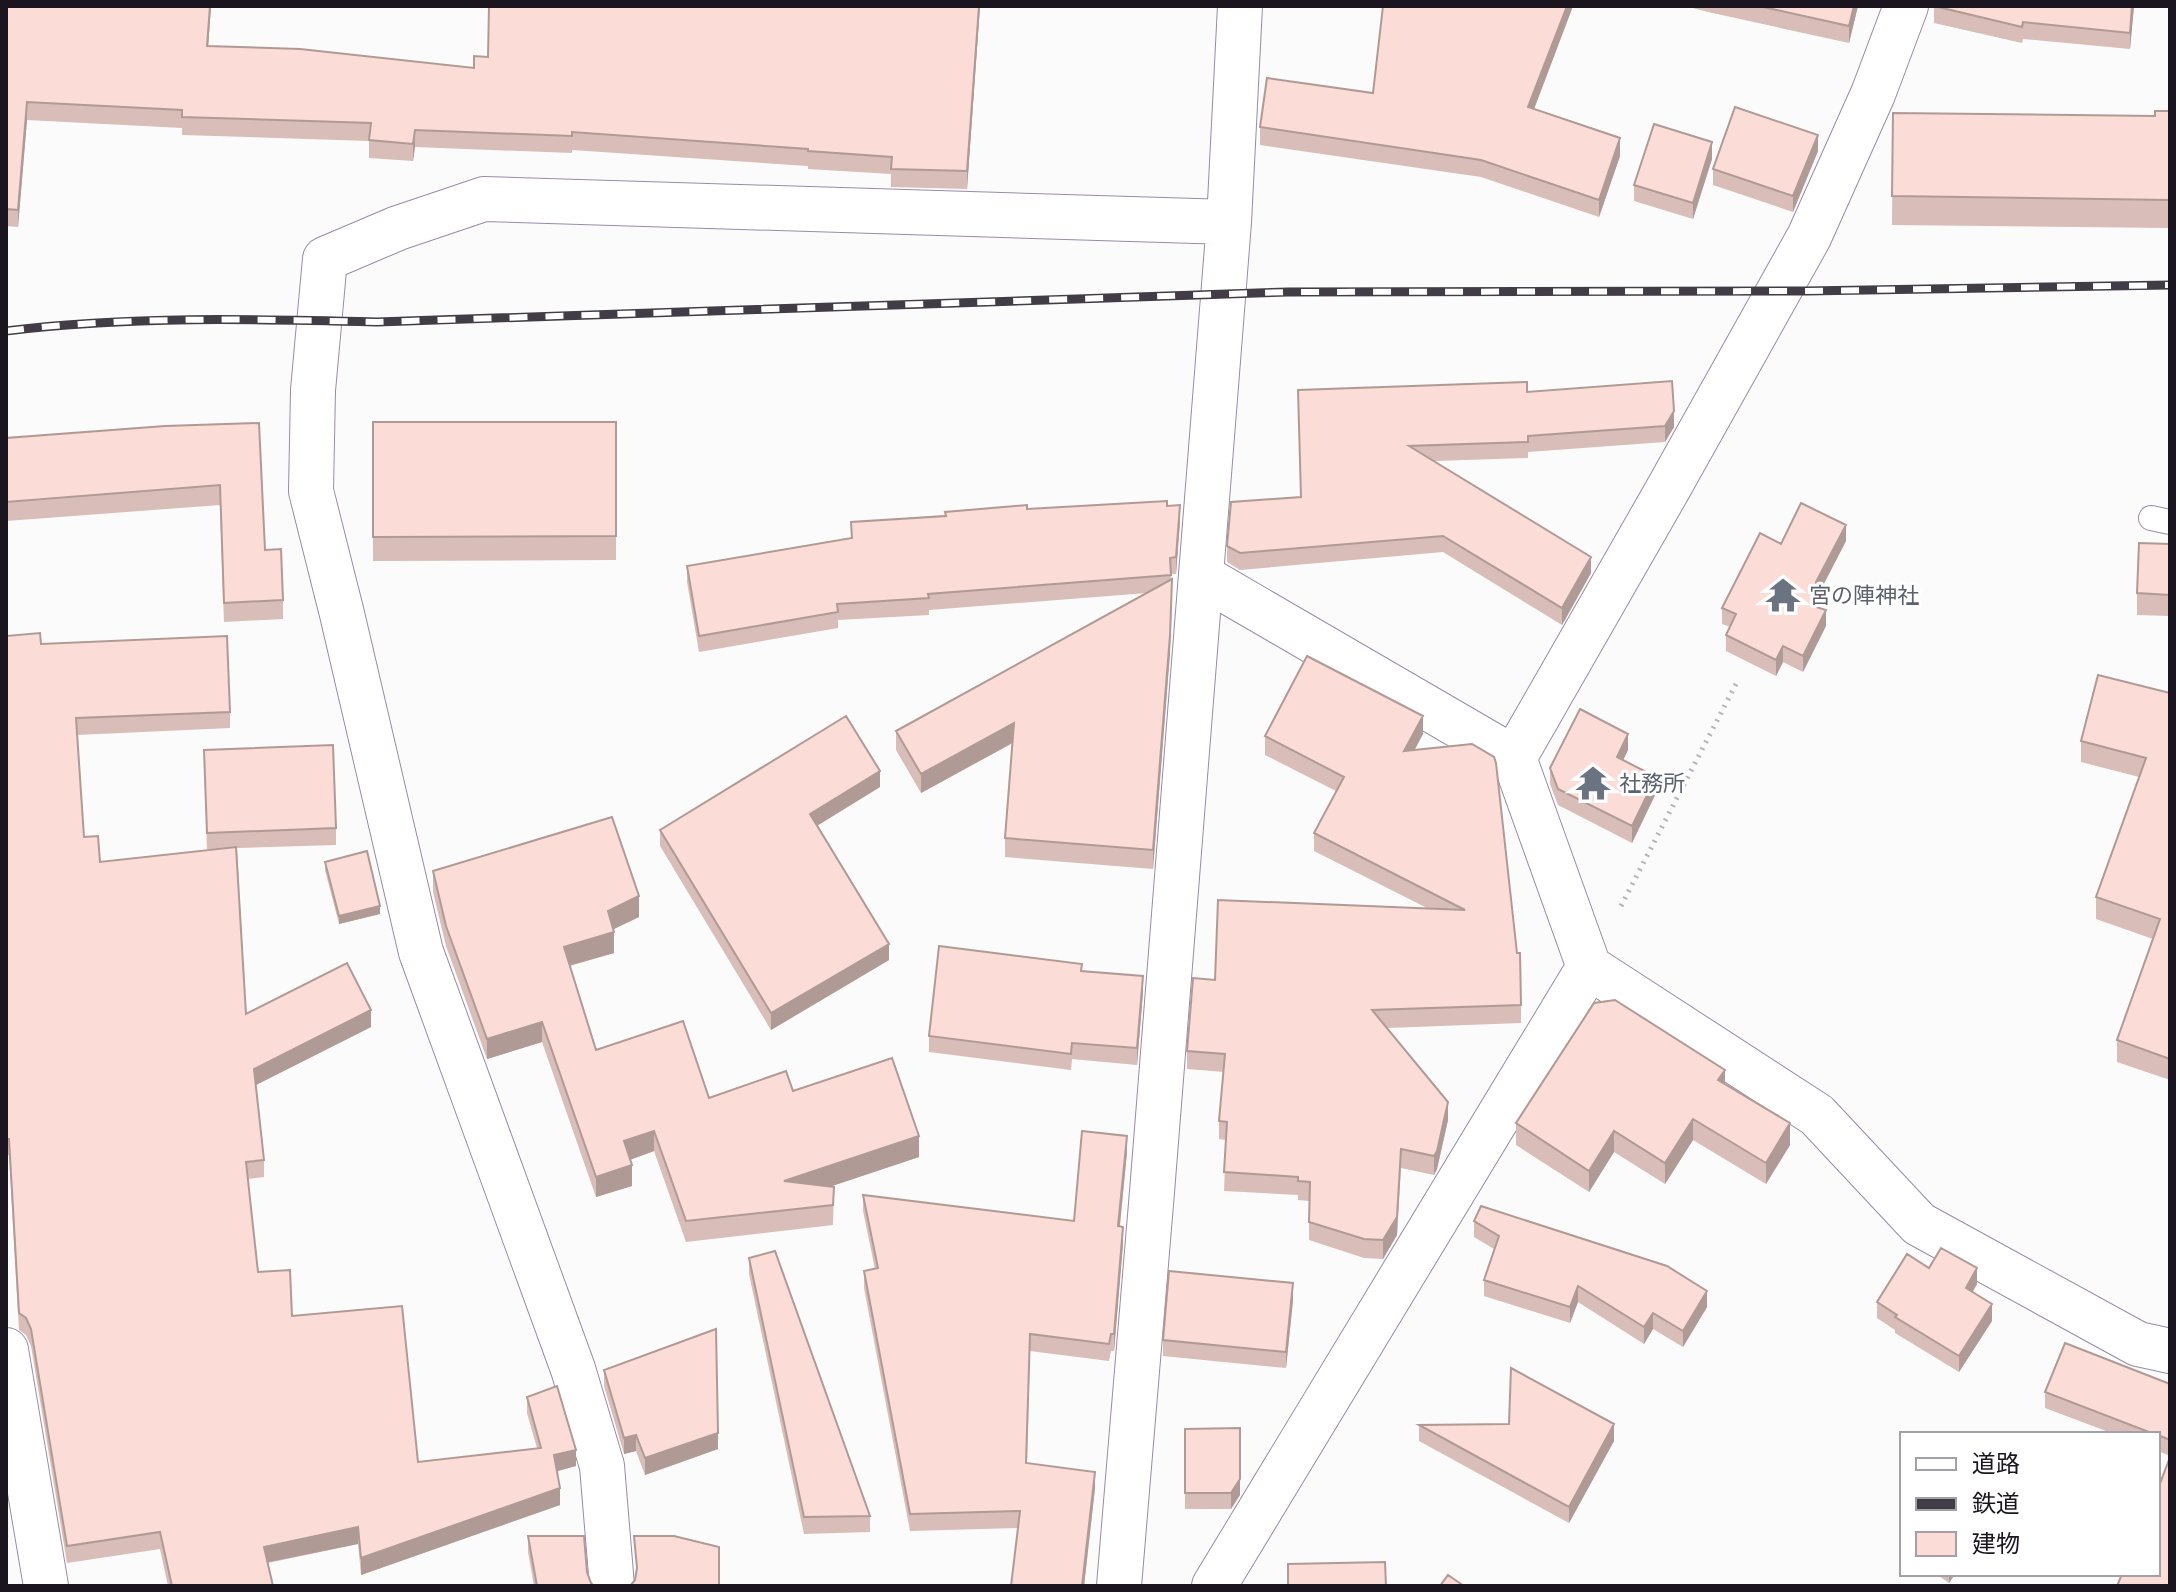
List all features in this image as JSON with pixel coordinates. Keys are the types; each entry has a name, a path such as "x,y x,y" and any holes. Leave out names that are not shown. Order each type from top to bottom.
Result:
{"street":[{"path":"1119,1586 1229,222 1240,6"},
{"path":"1514,758 1809,237 1873,94 1906,6"},
{"path":"612,1586 602,1466 573,1369 421,952 311,491 313,390 325,259 398,228 484,199 1229,222"},
{"path":"1201,576 1514,758 1589,967 1817,1115 1919,1224 2138,1344 2170,1351"},
{"path":"1214,1586 1589,967"},
{"path":"6,1350 46,1586"}],"path":[{"path":"1589,967 1736,684"}],"building":[{"path":"6,6 210,6 207,46 300,49 474,68 474,56 488,57 489,6 979,6 967,171 891,169 892,157 572,132 572,136 415,130 413,144 369,140 371,123 182,117 182,110 27,102 18,210 6,209"},
{"path":"1383,6 1567,6 1528,107 1620,138 1599,200 1481,160 1260,127 1267,78 1373,93"},
{"path":"1759,6 1854,6 1849,26"},
{"path":"1934,6 2132,6 2130,33 2023,22 2022,27"},
{"path":"1735,107 1818,135 1793,196 1713,169"},
{"path":"2155,111 2170,111 2170,200 1892,196 1893,113 2155,116"},
{"path":"1654,124 1712,142 1693,203 1634,185"},
{"path":"1672,381 1674,411 1665,426 1528,436 1528,442 1409,446 1591,557 1562,608 1443,536 1240,553 1227,546 1231,502 1301,497 1298,390 1527,382 1527,392"},
{"path":"373,422 616,422 616,536 373,537"},
{"path":"259,423 265,550 281,549 283,600 224,603 220,485 6,502 6,438 165,426"},
{"path":"1167,501 1167,506 1180,505 1176,557 1170,558 1171,575 837,604 838,612 699,636 687,566 852,538 851,522 946,516 945,512 1027,505 1027,509"},
{"name":"宮の陣神社","path":"1801,503 1846,525 1816,582 1813,606 1826,610 1803,656 1783,646 1776,660 1726,635 1736,614 1722,608 1760,533 1781,544"},
{"path":"2139,543 2170,544 2170,595 2137,593"},
{"path":"1172,579 1153,850 1005,838 1014,723 921,774 896,731"},
{"path":"6,628 7,636 40,633 41,644 227,636 230,712 76,718 84,837 98,836 100,862 236,847 246,1014 347,963 371,1010 254,1069 264,1160 246,1162 258,1272 290,1270 292,1316 402,1306 418,1462 541,1448 527,1397 557,1386 576,1450 554,1455 560,1488 361,1558 358,1527 264,1547 273,1586 172,1586 160,1532 67,1546 31,1329 26,1318 19,1313 9,1139 6,1139"},
{"path":"1307,656 1423,716 1404,751 1472,744 1494,757 1496,763 1517,953 1520,953 1521,1005 1372,1010 1448,1102 1434,1156 1401,1149 1397,1217 1383,1240 1364,1239 1309,1222 1310,1182 1298,1181 1298,1177 1224,1172 1227,1122 1219,1121 1225,1054 1187,1051 1193,978 1215,980 1218,900 1465,910 1314,833 1344,777 1265,736"},
{"path":"2098,675 2170,693 2170,1059 2117,1040 2160,919 2096,897 2146,758 2081,741"},
{"name":"社務所","path":"1580,709 1628,734 1617,757 1656,777 1632,826 1558,789 1550,768"},
{"path":"846,716 880,771 810,814 889,944 771,1013 660,830"},
{"path":"333,745 336,828 207,833 204,750"},
{"path":"612,817 639,896 608,911 614,932 564,947 596,1050 683,1021 709,1098 786,1071 793,1091 892,1058 919,1136 784,1181 834,1187 833,1205 686,1221 654,1131 624,1141 632,1165 596,1177 542,1022 487,1039 446,926 433,871"},
{"path":"367,851 380,906 339,916 325,862"},
{"path":"939,946 1082,964 1081,971 1143,976 1137,1048 1072,1043 1071,1054 929,1036"},
{"path":"1615,1000 1725,1070 1718,1080 1790,1123 1766,1163 1693,1119 1665,1163 1614,1131 1589,1171 1516,1123 1594,1003"},
{"path":"1082,1131 1127,1136 1118,1226 1123,1227 1114,1334 1111,1334 1109,1344 1030,1334 1026,1463 1095,1472 1082,1586 1011,1586 1020,1511 910,1514 864,1271 878,1268 863,1195 1074,1221"},
{"path":"1481,1206 1667,1266 1707,1291 1683,1331 1653,1313 1644,1327 1578,1286 1570,1307 1484,1280 1499,1236 1474,1221"},
{"path":"1941,1248 1977,1268 1966,1288 1992,1304 1959,1356 1895,1317 1897,1315 1877,1302 1907,1254 1929,1268"},
{"path":"775,1251 870,1516 804,1517 749,1258"},
{"path":"1169,1271 1293,1283 1286,1352 1163,1340"},
{"path":"716,1329 718,1433 645,1458 636,1435 624,1438 604,1370"},
{"path":"2065,1343 2170,1384 2170,1440 2160,1436 2160,1432 2149,1432 2045,1392"},
{"path":"1511,1368 1614,1424 1569,1507 1419,1425 1509,1424"},
{"path":"1240,1428 1240,1479 1231,1493 1185,1493 1185,1429"},
{"path":"2170,1457 2170,1586 2117,1586 2121,1576 2160,1576 2160,1484"},
{"path":"528,1536 584,1536 587,1572 594,1586 537,1586"},
{"path":"634,1536 674,1536 719,1547 719,1586 630,1586 635,1580 637,1568"},
{"path":"1385,1562 1386,1586 1288,1586 1288,1564"},
{"path":"1448,1575 1464,1586 1440,1586"}],"railway":[{"path":"6,331 145,321 377,322 1288,292 1806,291 2170,285"}],"place":[{"name":"宮の陣神社","path":"1783,595"},
{"name":"社務所","path":"1593,783"}]}
